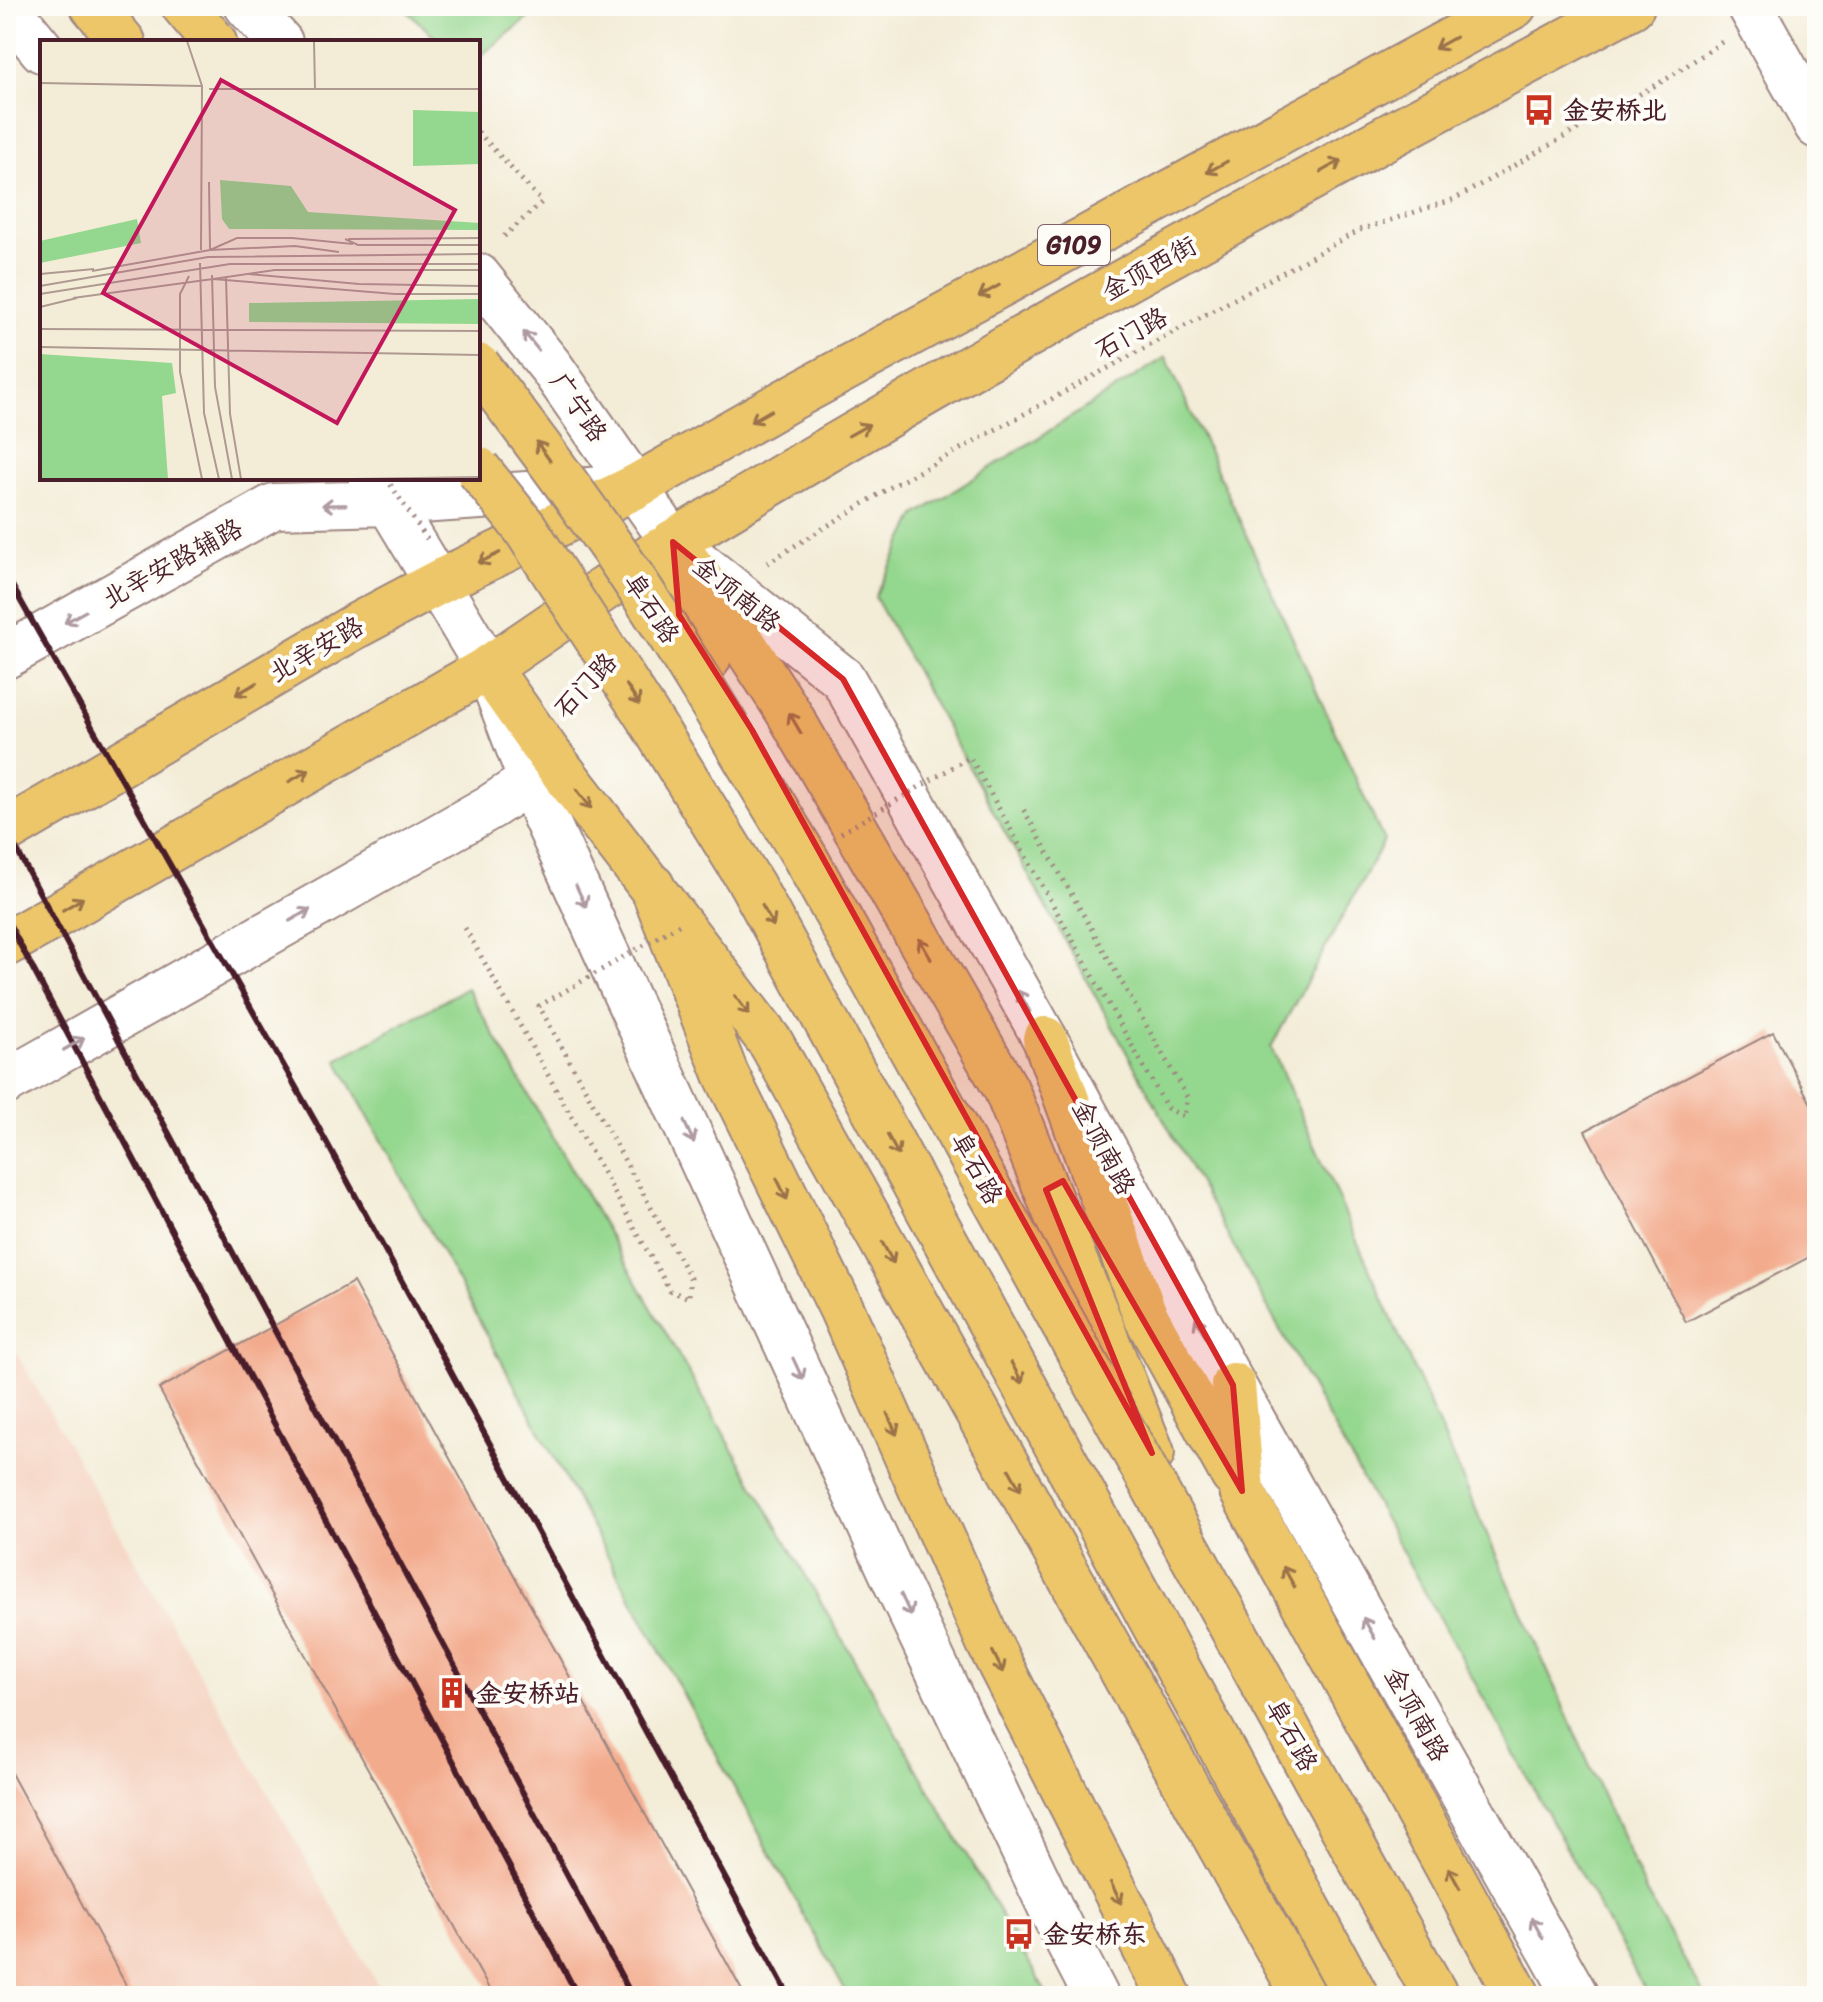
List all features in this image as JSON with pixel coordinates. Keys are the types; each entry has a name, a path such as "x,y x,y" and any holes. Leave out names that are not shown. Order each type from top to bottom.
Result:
{"main road":[{"path":"93,6 121,40"},
{"path":"184,6 212,40"},
{"name":"G109","path":"635,487 786,401 1514,6"},
{"name":"金顶西街","path":"488,668 673,542 847,436 1257,207 1632,6"},
{"name":"阜石路","path":"480,369 617,555 709,697 805,857 1436,1996"},
{"path":"480,472 525,528 752,885 1356,1996"},
{"name":"北辛安路","path":"6,831 341,634 437,583 635,487"},
{"path":"673,542 713,596 787,710 1006,1089 1145,1315 1518,1996"},
{"name":"金顶南路","path":"673,542 679,615 759,744 1454,1996"},
{"path":"6,944 488,668 539,767 652,886 771,1043 1304,1996"},
{"path":"652,886 726,1074 842,1310 989,1643 1169,1996"},
{"path":"1045,1039 1145,1315"},
{"path":"1006,1089 1152,1453"},
{"path":"1233,1385 1242,1491"}],"street":[{"path":"6,6 40,48"},
{"path":"247,6 278,40"},
{"path":"1754,12 1817,126"},
{"name":"广宁路","path":"483,263 673,542"},
{"path":"382,486 488,668"},
{"name":"北辛安路辅路","path":"6,656 274,506 382,486 635,487"},
{"name":"金顶南路","path":"673,542 843,679 1045,1039 1233,1385 1576,1996"},
{"path":"6,1082 463,822 539,767 898,1587 1054,1915 1096,1996"}],"path":[{"name":"石门路","path":"728,586 889,488 1360,230 1455,199 1668,78 1754,12"},
{"path":"480,134 542,202 483,263"},
{"path":"382,486 427,539"},
{"path":"841,833 970,757 1167,1108 1184,1117 1187,1097 1022,807"},
{"path":"465,928 670,1291 689,1298 690,1278 539,1006 684,922"}],"highlighted area":[{"path":"673,542 843,679 1233,1385 1242,1491 1063,1181 1046,1190 1152,1453 752,730 679,615"}],"shaded area":[{"path":"6,1335 384,1996 6,1996"}],"green space":[{"path":"402,6 543,6 480,56 480,40 438,40"},
{"path":"1166,357 1384,841 1271,1047 1646,1893 1705,1996 1648,1996 875,597 916,515"},
{"path":"467,988 1048,1996 848,1996 337,1060"}],"building":[{"path":"1773,1032 1817,1115 1817,1253 1686,1322 1585,1131"},
{"name":"金安桥站","path":"353,1282 745,1996 493,1996 159,1389"},
{"path":"6,1764 132,1996 6,1996"}],"railway":[{"path":"6,575 315,1121 789,1996"},
{"path":"6,830 632,1996"},
{"path":"6,918 578,1996"}],"place":[{"name":"金安桥北","path":"1539,110"},
{"name":"金安桥站","path":"452,1693"},
{"name":"金安桥东","path":"1019,1934"}]}
